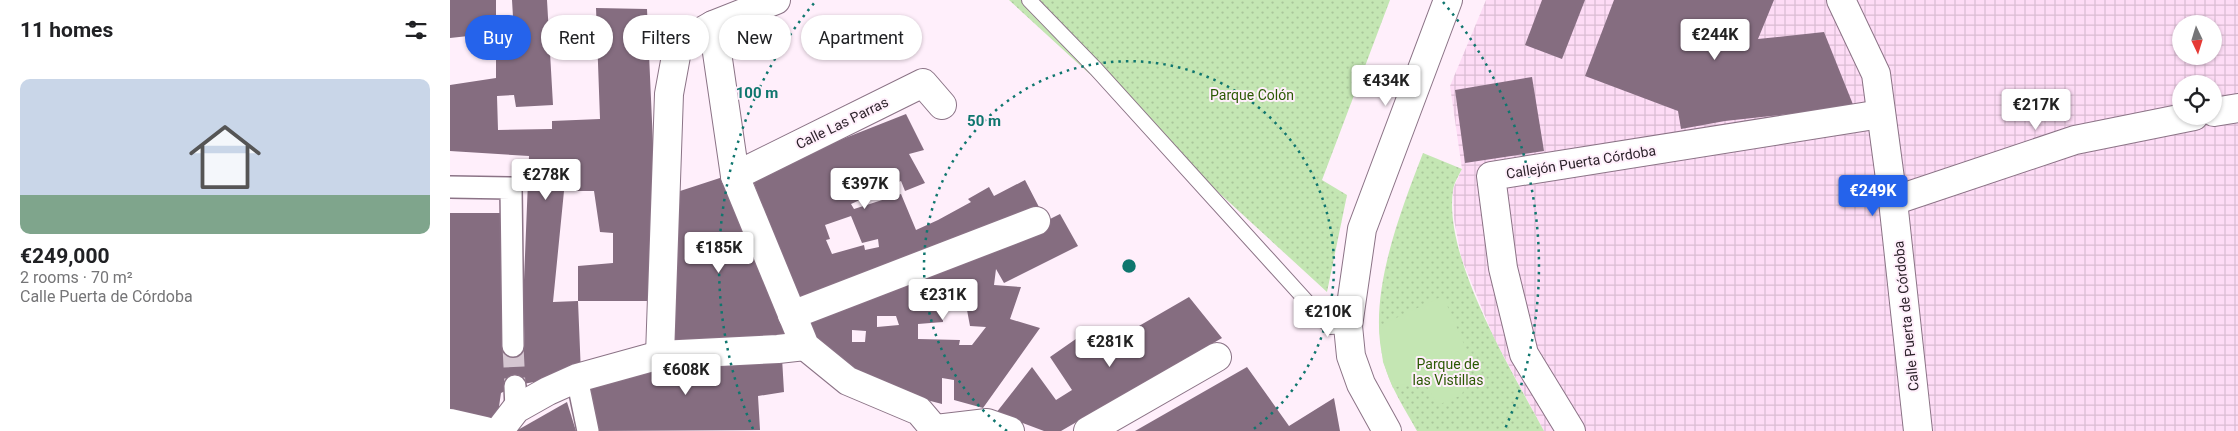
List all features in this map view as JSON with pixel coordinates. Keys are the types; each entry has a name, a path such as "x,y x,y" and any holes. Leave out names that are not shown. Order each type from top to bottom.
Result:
{"street":[{"path":"660,355 669,94 678,45 726,14 776,0"},
{"path":"1380,428 1351,356 1348,326 1362,229 1448,0"},
{"name":"Calle Puerta de Córdoba","path":"1841,0 1876,74 1893,201 1918,431"},
{"path":"726,14 735,176 805,346 848,382 919,411 936,430 987,423 1010,431"},
{"name":"Calle Las Parras","path":"735,176 923,83 942,105"},
{"path":"2222,111 2238,108"},
{"name":"Callejón Puerta Córdoba","path":"1571,431 1524,354 1504,268 1490,176 1880,114"},
{"path":"1893,201 2075,140 2172,120"},
{"path":"450,187 511,188 513,346"},
{"path":"792,315 1036,221"},
{"path":"498,431 516,398 548,391 577,378 660,355 778,350 805,346"},
{"path":"1088,431 1217,357"},
{"path":"577,378 588,431"},
{"path":"450,422 484,431"}],"lane":[{"path":"1029,0 1102,76 1330,327 1348,326"}],"shaded area":[{"path":"1486,0 2238,0 2238,431 1544,431 1494,338 1461,257 1454,219 1453,189 1462,169 1450,86"}],"green space":[{"name":"Parque Colón","path":"1009,0 1390,0 1322,180 1347,195 1327,292"},
{"name":"Parque de las Vistillas","path":"1423,153 1462,169 1453,190 1453,217 1458,248 1483,314 1544,431 1417,431 1390,381 1384,363 1380,338 1379,311 1382,284 1396,229"},
{"path":"1443,296 1471,360 1462,395 1438,405 1422,379 1393,388 1383,362 1379,326"}],"building":[{"path":"450,0 496,0 496,15 465,15 465,36 450,38"},
{"path":"512,0 547,0 548,15 541,15 541,60 550,60 553,105 516,107 514,95 497,96 498,130 552,129 552,121 600,119 598,60 613,60 613,15 596,15 596,8 647,9 647,15 623,15 623,60 649,60 655,189 652,301 578,301 581,374 517,385 501,393 496,427 450,419 450,213 503,213 513,346 525,345 523,305 529,156 450,151 450,85 496,78 496,60 531,60 531,15 513,15","holes":["564,191 594,191 600,232 613,233 613,263 578,266 578,301 553,302"]},
{"path":"1542,0 1585,0 1562,59 1525,45"},
{"path":"1614,0 1774,0 1758,39 1824,32 1854,107 1725,121 1681,129 1678,111 1585,76"},
{"path":"1532,77 1544,151 1465,163 1455,90"},
{"path":"906,114 924,150 909,154 925,183 905,191 901,181 851,204 854,209 901,194 916,230 971,202 968,199 989,187 994,196 1025,180 1040,209 801,304 779,252 751,175","holes":["851,216 862,243 878,239 879,247 865,250 864,245 832,254 826,240 830,239 825,225"]},
{"path":"726,176 796,338 665,346 677,192"},
{"path":"1060,214 1078,246 1004,283 996,269 994,285 1021,287 1010,319 1040,328 983,408 954,400 954,380 942,378 942,404 896,392 820,352 802,319 1026,231","holes":["964,294 970,326 986,327 972,345 959,345 960,340 918,339 918,324 943,322 942,298","877,316 896,316 899,325 877,327","852,330 866,331 865,342 852,342"]},
{"path":"1189,297 1222,338 1061,431 1044,431 996,413 1032,367 1056,400 1072,390 1050,357 1083,334 1094,352"},
{"path":"782,358 784,392 758,396 760,430 596,431 586,382 666,363"},
{"path":"1247,367 1289,426 1334,398 1340,431 1135,431"},
{"path":"567,402 576,431 516,431"}],"tunnel":[{"path":"513,346 515,386"}]}
